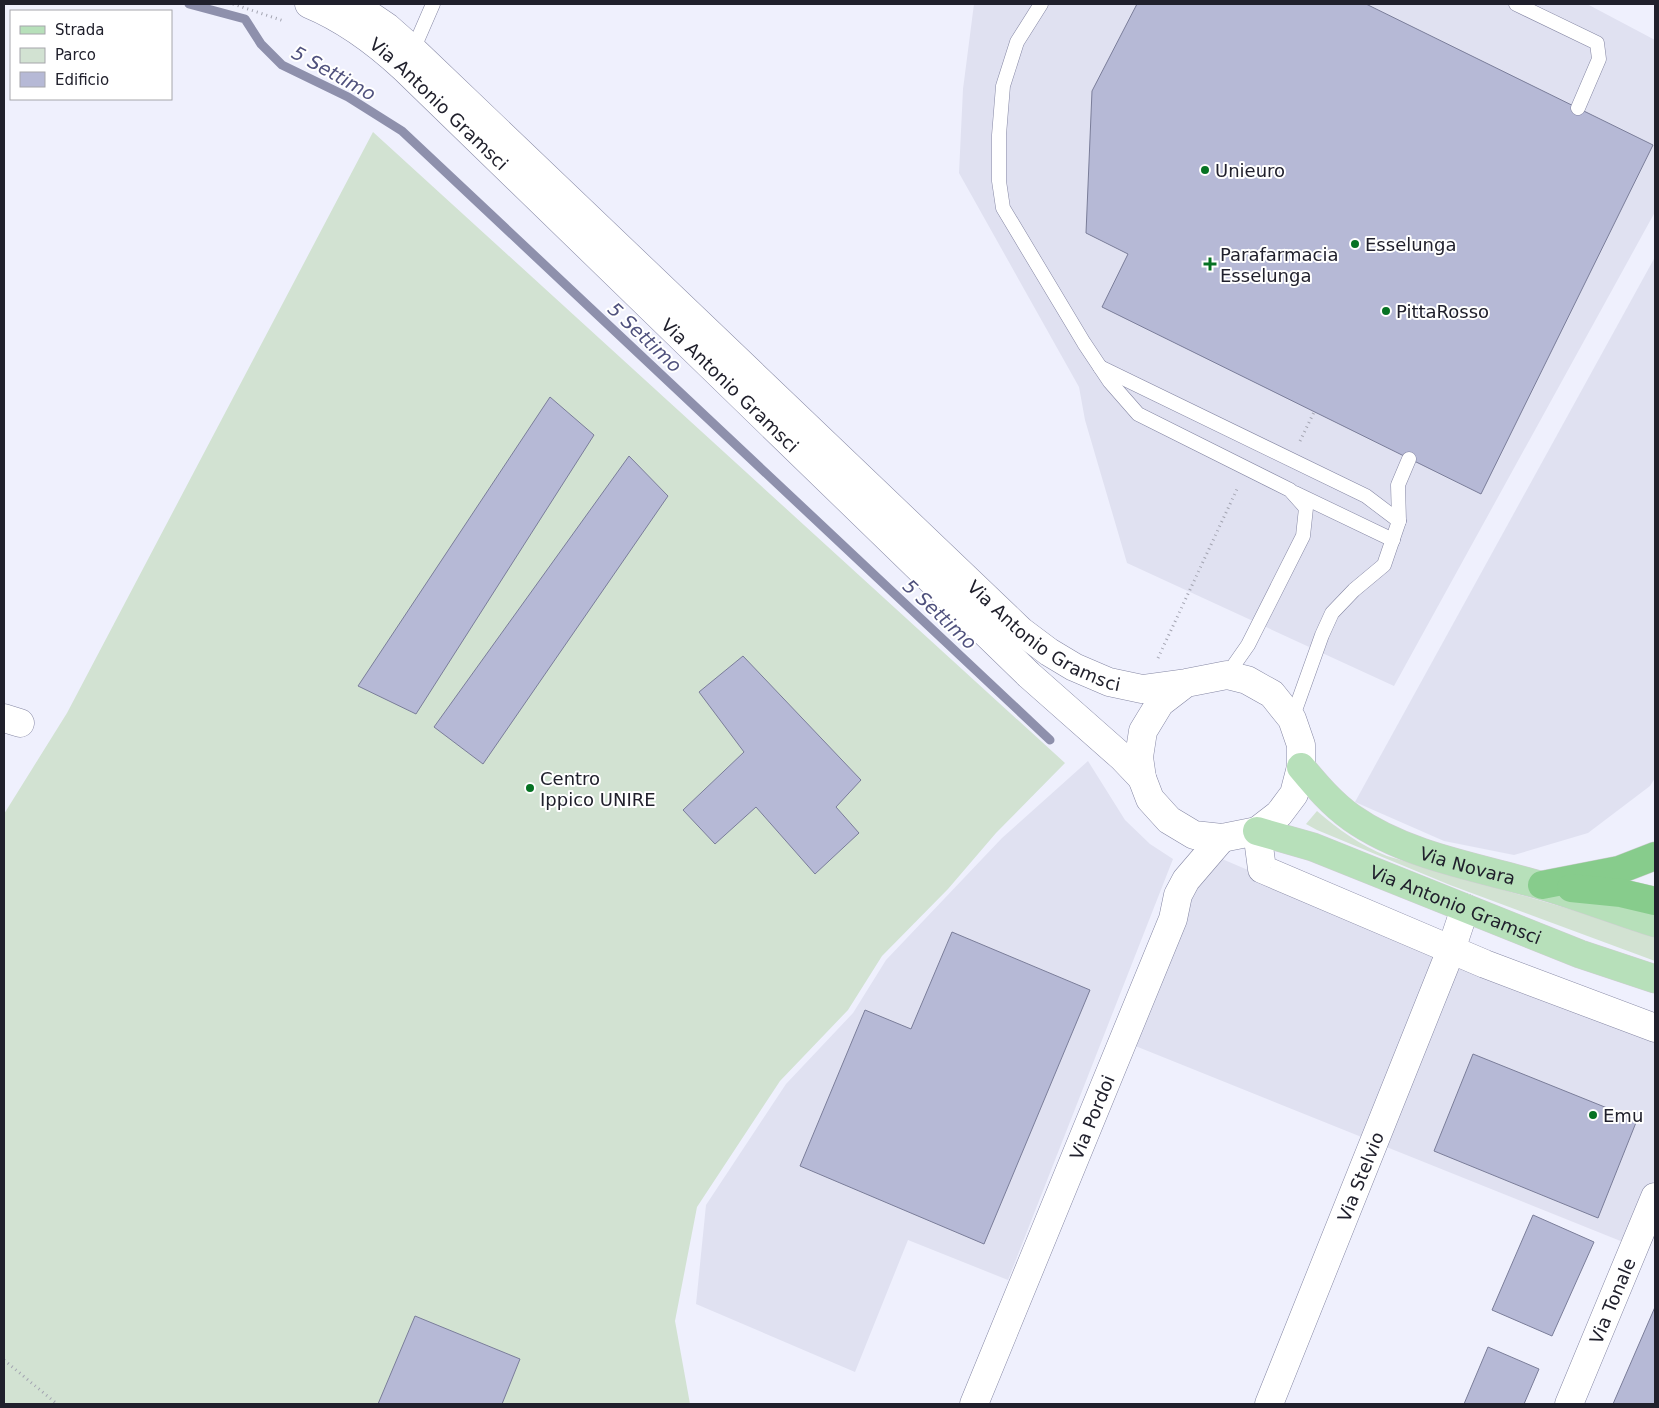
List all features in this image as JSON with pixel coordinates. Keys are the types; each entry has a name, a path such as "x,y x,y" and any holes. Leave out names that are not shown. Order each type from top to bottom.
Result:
{"highway":[{"path":"1542,885 1620,870 1655,856"},
{"path":"1542,885 1621,893 1655,901"}],"main road":[{"name":"Via Antonio Gramsci","path":"309,4 375,42 404,68 1030,675 1124,758 1142,778"},
{"name":"Via Antonio Gramsci","path":"353,4 388,27 413,50 1021,631 1049,652 1074,667 1109,682 1142,689 1186,683"},
{"path":"1227,675 1247,680 1272,694 1292,719 1301,746 1301,767 1294,794 1278,814 1257,831 1222,838 1194,835 1169,820 1150,799 1142,778 1139,757 1143,731 1160,703 1186,683 1227,675"},
{"name":"Via Novara","path":"1301,767 1322,792 1350,817 1376,833 1442,858 1542,885 1655,923"},
{"name":"Via Antonio Gramsci","path":"1257,831 1313,847 1580,954 1655,980"},
{"path":"1257,831 1262,869 1452,950 1655,1028"},
{"name":"Via Pordoi","path":"974,1404 1173,919 1178,895 1186,880 1222,838"},
{"name":"Via Stelvio","path":"1270,1404 1452,950 1465,908"},
{"name":"Via Tonale","path":"1569,1404 1655,1197"}],"lane":[{"path":"413,50 434,4"},
{"path":"1041,4 1017,42 1003,86 999,135 1001,190 1004,208 1099,366 1110,382 1138,414 1393,540"},
{"path":"1516,4 1597,43 1599,60 1578,108"},
{"path":"1099,366 1366,496 1399,521"},
{"path":"1292,719 1322,635 1332,613 1354,590 1384,565 1399,521 1398,486 1409,458"},
{"path":"1227,675 1248,645 1303,536 1306,508 1290,490"}],"path":[{"path":"1192,586 1227,510"},
{"path":"4,1360 57,1404"}],"shaded area":[{"path":"974,4 1587,4 1655,40 1655,212 1394,686 1127,563 1085,420 1079,387 959,173 963,89"},
{"path":"1655,257 1655,778 1650,786 1588,833 1514,855 1444,841 1355,802"},
{"path":"1088,761 1125,820 1150,844 1173,859 1008,1280 908,1240 855,1372 696,1304 706,1205 786,1084 853,1013 886,960 1002,838"},
{"path":"1201,850 1442,953 1369,1140 1118,1039"},
{"path":"1455,958 1655,1042 1655,1178 1628,1244 1379,1144"}],"green space":[{"name":"Centro Ippico UNIRE","path":"373,132 1065,763 996,833 948,889 882,956 848,1010 780,1081 697,1207 675,1321 690,1404 4,1404 4,814 67,713"},
{"path":"1317,811 1350,836 1387,856 1655,934 1655,961 1450,885 1317,830 1306,824"}],"building":[{"name":"Esselunga","path":"1137,4 1366,4 1653,145 1481,494 1102,307 1128,254 1086,233 1092,91"},
{"path":"550,397 594,435 416,714 358,686"},
{"path":"629,456 668,496 483,764 434,727"},
{"path":"743,656 861,780 836,807 859,833 815,874 756,807 715,844 683,810 744,752 699,692"},
{"path":"952,932 1090,990 984,1244 800,1166 865,1010 911,1029"},
{"path":"1473,1054 1637,1120 1598,1218 1434,1151"},
{"path":"1533,1215 1594,1242 1552,1336 1492,1310"},
{"path":"1655,1307 1655,1404 1613,1404"},
{"path":"415,1316 520,1359 502,1404 378,1404"},
{"path":"1488,1347 1539,1369 1524,1404 1464,1404"}],"waterway":[{"name":"5 Settimo","path":"189,4 245,19 261,44 282,65 348,97 402,131 1050,740"}],"place":[{"name":"Unieuro","path":"1205,170"},
{"name":"Esselunga","path":"1355,244"},
{"name":"Parafarmacia Esselunga","path":"1210,264"},
{"name":"PittaRosso","path":"1386,311"},
{"name":"Centro Ippico UNIRE","path":"530,788"},
{"name":"Emu","path":"1593,1115"}]}
